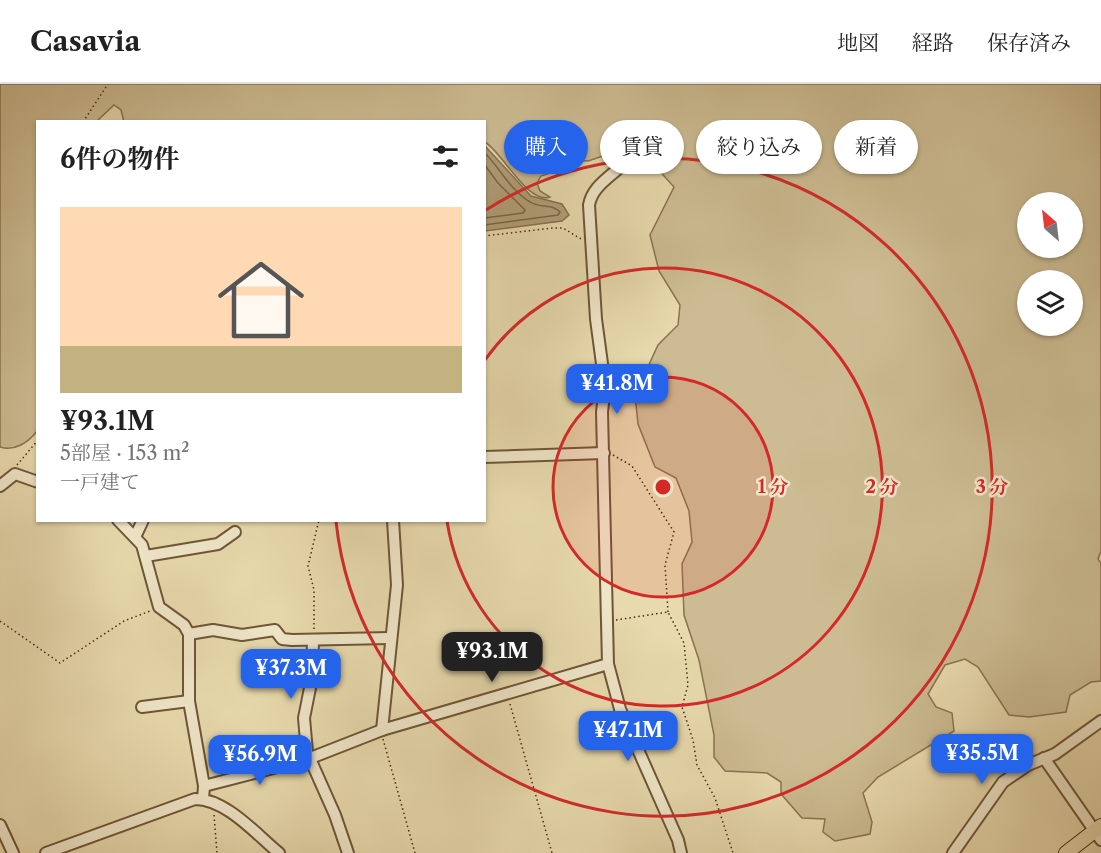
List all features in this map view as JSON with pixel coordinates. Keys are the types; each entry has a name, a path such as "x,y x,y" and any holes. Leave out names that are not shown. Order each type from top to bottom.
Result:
{"main road":[{"path":"1066,853 1099,832"}],"street":[{"path":"613,174 591,195 591,241 596,319 605,386 608,664 620,709 678,840 681,853"},
{"path":"486,458 604,453"},
{"path":"0,486 15,474 36,481"},
{"path":"120,522 135,537 146,556 159,607 184,626 189,634 189,701 208,800 279,853"},
{"path":"135,537 142,522"},
{"path":"382,730 397,576 393,522"},
{"path":"146,556 218,544 236,532"},
{"path":"189,634 213,630 242,635 275,630 282,639 390,638"},
{"path":"313,640 312,678 304,718 308,759 335,815 348,853"},
{"path":"204,786 308,759 382,730 608,664"},
{"path":"142,707 189,701"},
{"path":"953,853 1002,782 1101,721"},
{"path":"1044,758 1099,832"},
{"path":"46,853 172,806 208,800"},
{"path":"0,825 13,853"}],"path":[{"path":"84,120 108,84"},
{"path":"486,236 563,228 586,241 591,241"},
{"path":"15,474 20,459 36,442"},
{"path":"604,453 611,454 632,466 674,532 665,565 668,612 684,643 688,686 682,708 693,740 697,765 715,798 733,853"},
{"path":"313,640 314,590 308,566 319,522"},
{"path":"0,621 60,663 124,621 159,607"},
{"path":"608,621 668,612"},
{"path":"507,693 552,853"},
{"path":"382,730 415,853"},
{"path":"208,800 217,830 217,853"}],"shaded area":[{"path":"0,84 1101,84 1101,551 1098,559 1101,563 1101,681 1091,682 1070,695 1066,712 1029,717 1009,715 978,667 965,659 945,665 928,694 936,707 952,713 954,731 878,777 863,793 872,822 870,834 835,841 823,832 825,819 802,818 781,794 781,782 767,773 725,771 714,757 714,735 699,660 684,615 682,564 692,542 689,511 676,478 655,467 638,424 635,395 658,345 678,325 680,305 659,271 650,235 674,187 662,174 684,174 684,120 600,120 600,157 588,161 588,120 504,120 504,162 486,143 486,120 124,120 121,110 114,105 98,120 36,120 36,432 21,445 11,448 0,447"},
{"path":"515,174 547,174 541,176 537,183 540,191 550,197 542,197 525,186"}],"water":[{"path":"486,147 504,167 504,174 511,174 531,196 562,204 569,215 562,221 486,231"}]}
